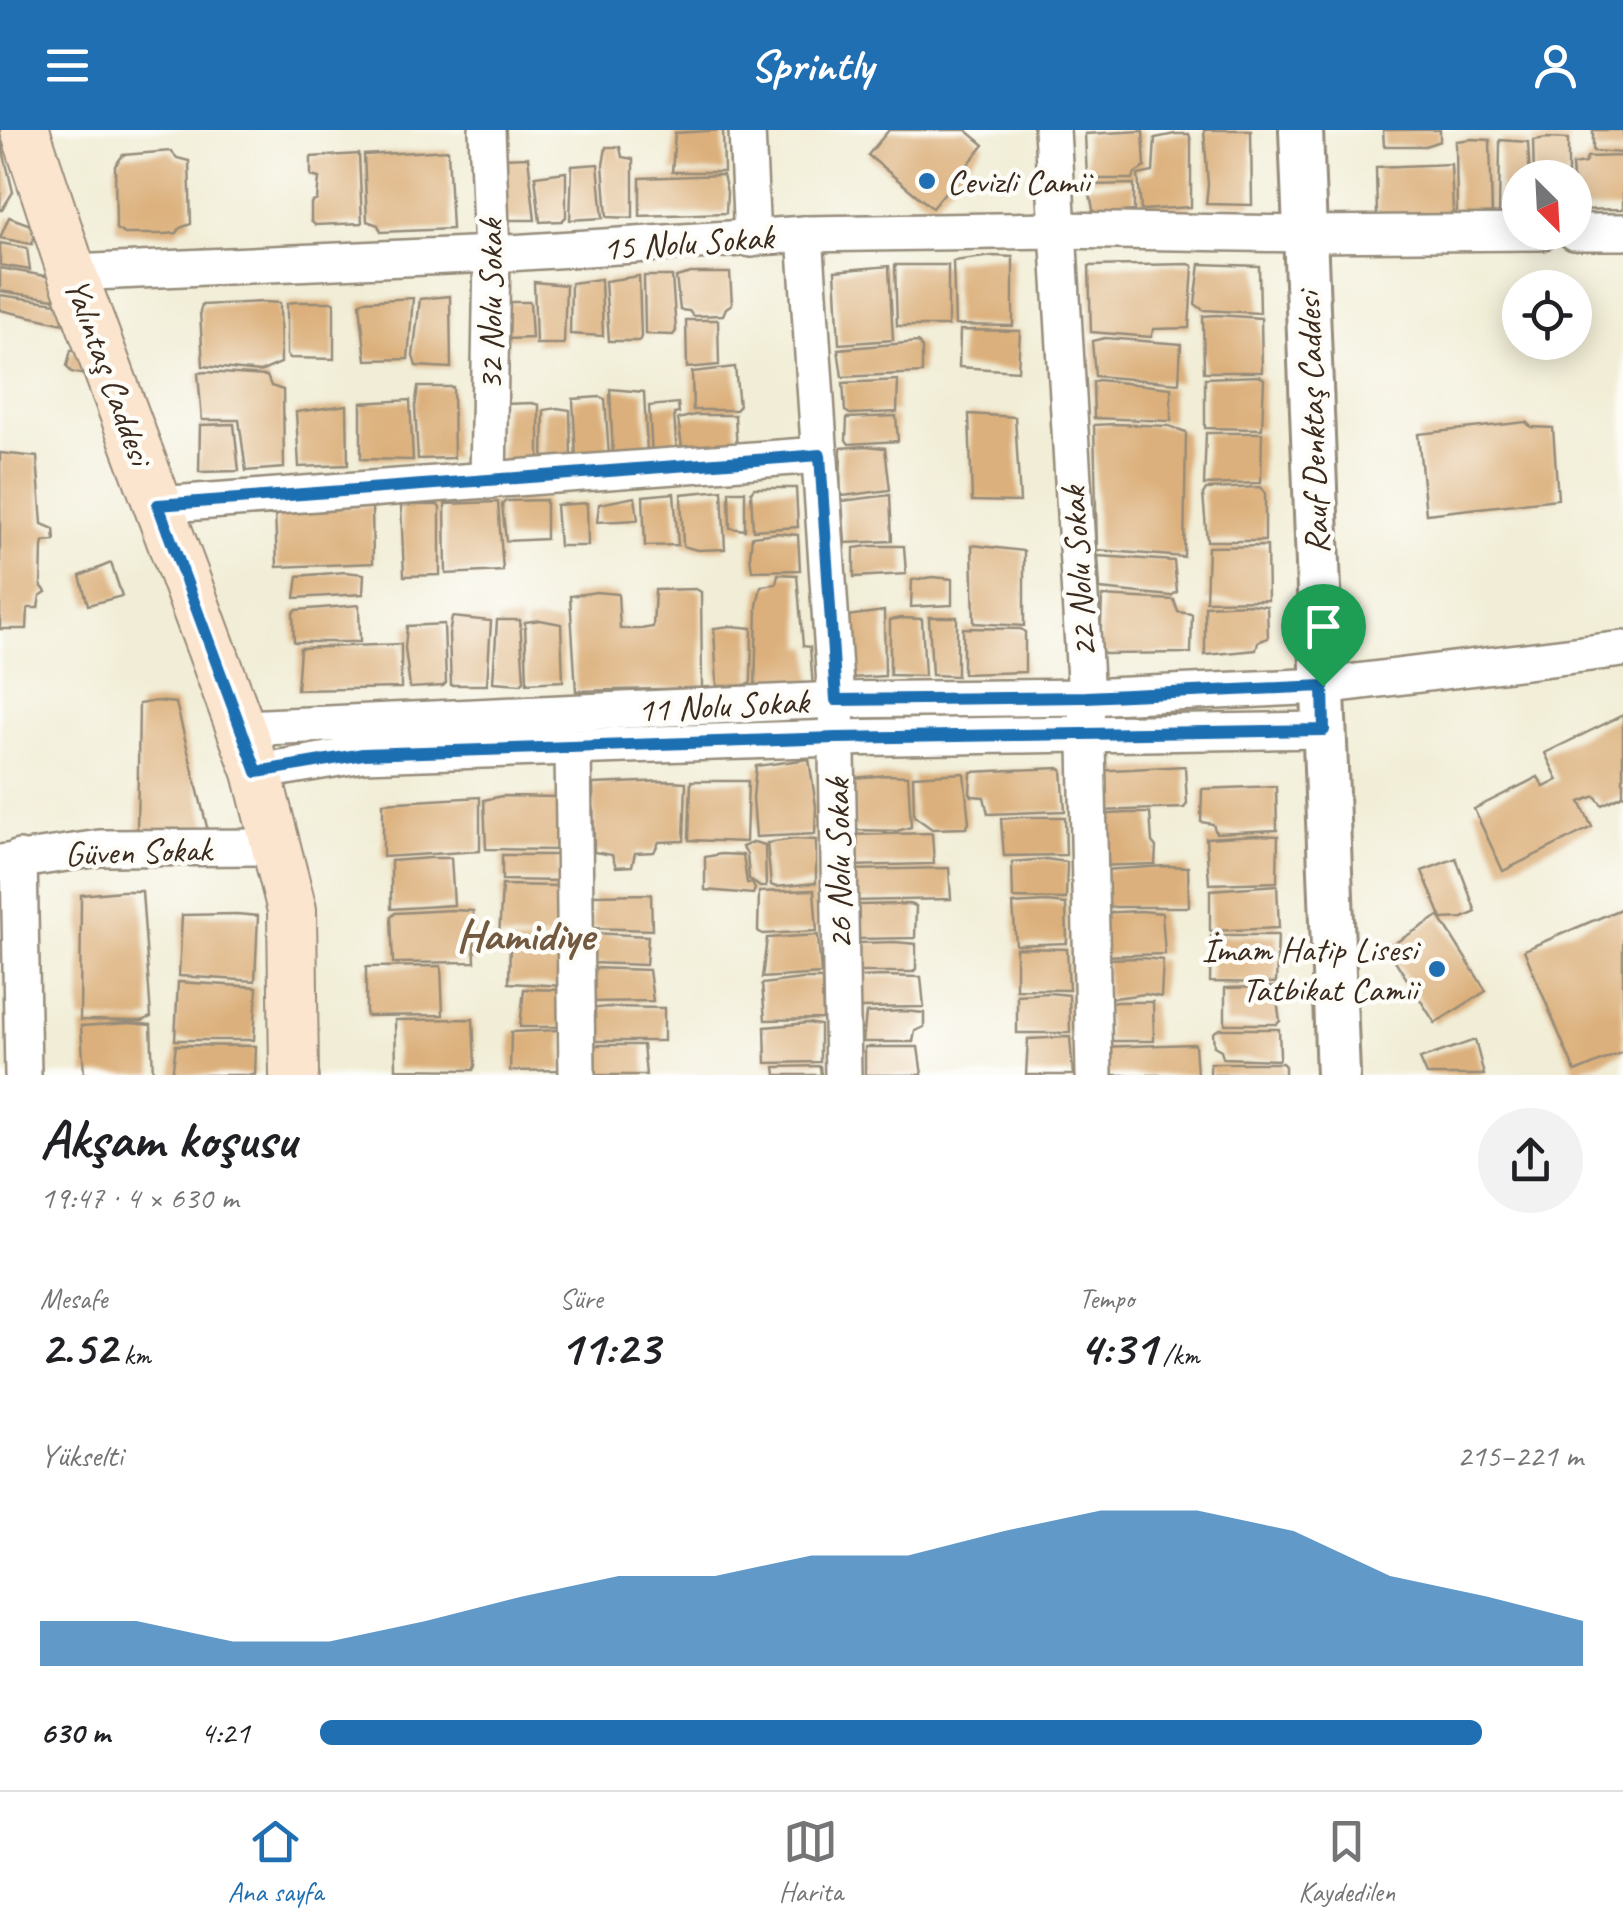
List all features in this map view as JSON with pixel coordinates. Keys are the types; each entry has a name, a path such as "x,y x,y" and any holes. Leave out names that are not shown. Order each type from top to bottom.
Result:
{"main road":[{"name":"Yalıntaş Caddesi","path":"24,130 72,272 250,750 292,910 294,1075"}],"street":[{"name":"32 Nolu Sokak","path":"486,130 492,254 488,481"},
{"path":"747,130 752,238"},
{"name":"22 Nolu Sokak","path":"1052,130 1088,734 1094,1075"},
{"name":"Rauf Denktaş Caddesi","path":"1301,130 1338,1075"},
{"name":"15 Nolu Sokak","path":"72,272 492,254 805,234 1056,230 1502,232"},
{"path":"1592,232 1623,232"},
{"name":"26 Nolu Sokak","path":"805,234 836,700 843,1075"},
{"path":"158,505 820,455"},
{"name":"11 Nolu Sokak","path":"250,750 836,700 1086,697 1323,686 1623,649"},
{"name":"11 Nolu Sokak","path":"250,750 363,754 836,738 1324,730"},
{"path":"573,748 577,1075"},
{"name":"Güven Sokak","path":"10,861 100,848 276,847"},
{"path":"10,861 23,1075"}],"building":[{"path":"723,130 724,172 672,172 675,133"},
{"name":"Cevizli Camii","path":"889,130 966,130 984,145 932,208 868,155"},
{"path":"1204,130 1251,130 1252,205 1206,204"},
{"path":"1383,130 1440,130 1440,141 1425,146 1384,146"},
{"path":"1593,130 1623,130 1623,153 1593,151"},
{"path":"1143,131 1145,167 1133,179 1087,179 1085,134"},
{"path":"1189,134 1191,141 1191,207 1141,210 1138,175 1153,172 1155,138"},
{"path":"1568,139 1568,160 1534,160 1533,140"},
{"path":"1490,140 1492,217 1457,215 1456,141"},
{"path":"1500,140 1528,142 1529,160 1502,160 1502,215"},
{"path":"1,142 13,192 0,210"},
{"path":"606,147 620,147 622,157 633,159 633,218 607,217 603,165"},
{"path":"448,150 452,229 381,232 378,225 367,221 364,155"},
{"path":"171,151 177,158 189,161 191,224 177,233 165,234 125,234 116,229 115,166 123,155"},
{"path":"359,154 362,223 315,225 311,221 311,203 317,200 319,178 311,176 311,157"},
{"path":"1623,156 1623,209 1592,210 1592,160 1586,160"},
{"path":"528,157 535,220 503,220 501,158"},
{"path":"598,164 603,218 570,220 572,166"},
{"path":"1451,164 1450,217 1377,216 1376,167"},
{"path":"566,172 566,217 562,221 540,222 535,176"},
{"path":"723,175 726,213 640,216 640,178"},
{"path":"1134,184 1134,211 1094,214 1088,185"},
{"path":"9,217 36,227 32,244 0,238"},
{"path":"0,243 27,248 30,270 0,265"},
{"path":"1013,257 1013,326 955,325 953,261"},
{"path":"1200,264 1259,266 1260,313 1203,310 1195,304"},
{"path":"895,265 948,265 948,326 897,326"},
{"path":"889,266 893,340 839,344 835,271"},
{"path":"1089,266 1193,266 1189,328 1154,329 1151,337 1091,332"},
{"path":"0,268 57,278 61,300 0,291"},
{"path":"730,273 732,304 723,315 693,316 680,310 676,277"},
{"path":"639,276 641,337 639,341 609,341 605,281"},
{"path":"644,276 672,276 676,331 673,335 645,334"},
{"path":"601,279 603,336 570,334 571,283"},
{"path":"534,282 566,285 564,344 536,344"},
{"path":"0,295 64,304 69,325 0,310"},
{"path":"450,296 451,368 416,366 413,356 420,299"},
{"path":"413,298 408,359 366,360 360,304"},
{"path":"334,302 334,359 287,355 287,303"},
{"path":"530,302 532,338 506,339 504,304"},
{"path":"280,303 281,363 260,372 203,366 202,305"},
{"path":"1203,316 1261,318 1262,372 1204,372"},
{"path":"686,320 718,320 719,365 687,368"},
{"path":"960,330 1020,331 1018,371 959,367"},
{"path":"1105,338 1181,344 1179,383 1095,376 1092,341"},
{"path":"918,342 922,348 922,373 842,377 838,349"},
{"path":"71,350 81,352 85,375 71,372 67,366"},
{"path":"735,367 739,407 693,410 692,372"},
{"path":"198,373 267,376 271,386 283,390 284,468 246,471 239,420 202,420"},
{"path":"1205,378 1264,379 1262,429 1205,428"},
{"path":"898,380 897,412 845,411 843,383"},
{"path":"1093,382 1171,388 1171,421 1094,418"},
{"path":"418,387 453,387 454,458 418,459"},
{"path":"610,389 644,392 647,453 613,459"},
{"path":"573,399 605,399 609,456 576,459"},
{"path":"410,400 413,460 361,459 361,403"},
{"path":"678,403 679,413 674,414 677,454 652,456 649,406"},
{"path":"504,404 539,405 539,460 507,463 501,460"},
{"path":"347,405 348,465 299,467 296,412"},
{"path":"544,410 570,410 571,460 543,462"},
{"path":"969,414 1015,417 1020,502 972,501"},
{"path":"735,415 737,453 683,454 678,419"},
{"path":"896,416 898,441 849,444 846,440 847,418"},
{"path":"1526,422 1531,427 1553,428 1558,499 1426,514 1418,434"},
{"path":"234,424 239,471 199,472 200,425"},
{"path":"1094,425 1169,426 1186,432 1184,557 1097,550"},
{"path":"1206,433 1262,433 1261,483 1204,485"},
{"path":"841,448 885,448 890,490 843,496"},
{"path":"0,453 37,457 42,524 54,529 55,541 43,542 42,547 41,585 46,592 40,596 38,608 28,608 27,629 0,629"},
{"path":"1261,487 1265,493 1265,541 1207,541 1203,494 1206,489"},
{"path":"754,488 796,488 798,527 753,530"},
{"path":"722,490 725,549 683,546 681,494"},
{"path":"729,491 745,491 745,530 730,528"},
{"path":"674,493 678,545 645,546 643,496"},
{"path":"890,495 892,541 845,543 842,501"},
{"path":"635,497 638,520 597,522 599,504"},
{"path":"546,500 546,539 506,541 502,505 505,501"},
{"path":"498,502 503,571 446,574 445,504"},
{"path":"587,503 588,546 559,546 556,505"},
{"path":"401,505 440,508 440,575 404,576"},
{"path":"372,506 373,563 277,567 275,510"},
{"path":"798,535 800,570 752,571 752,536"},
{"path":"972,545 1024,551 1024,626 974,623"},
{"path":"904,546 906,574 854,577 854,548"},
{"path":"1267,546 1268,600 1206,601 1208,547"},
{"path":"1098,556 1174,561 1177,592 1171,596 1100,589"},
{"path":"111,563 122,596 88,605 80,576"},
{"path":"364,574 363,594 295,598 298,576"},
{"path":"778,574 797,575 803,646 810,647 813,689 755,691 757,606 761,586 776,584"},
{"path":"952,579 952,605 911,607 912,580"},
{"path":"655,590 701,592 702,688 576,691 570,596 618,594 620,629 641,629 653,627"},
{"path":"1102,596 1174,600 1178,612 1192,614 1191,653 1100,651"},
{"path":"359,605 360,642 294,642 296,610"},
{"path":"1205,606 1267,606 1268,638 1258,642 1256,650 1205,655"},
{"path":"884,611 885,676 850,678 847,616"},
{"path":"452,617 491,621 487,685 451,685"},
{"path":"929,617 957,617 957,676 932,675"},
{"path":"922,619 925,676 890,675 890,620"},
{"path":"497,620 520,620 524,681 521,684 493,682"},
{"path":"525,622 561,624 563,681 527,683"},
{"path":"444,624 446,683 410,688 405,648 407,626"},
{"path":"714,628 752,628 751,680 750,684 717,686"},
{"path":"963,628 1021,629 1025,632 1025,672 963,674"},
{"path":"401,644 401,688 297,690 300,648"},
{"path":"176,703 208,831 137,831 139,704"},
{"path":"1623,715 1623,795 1602,805 1595,796 1580,802 1592,827 1503,871 1474,809 1538,777 1544,787 1558,780 1545,753"},
{"path":"809,759 816,806 815,834 756,837 756,766"},
{"path":"1185,766 1184,808 1099,811 1094,771"},
{"path":"1059,768 1065,811 988,814 984,797 970,793 971,772"},
{"path":"964,773 969,823 966,828 932,829 914,816 913,776"},
{"path":"908,776 911,827 897,831 853,830 853,778"},
{"path":"691,781 748,781 746,842 689,840"},
{"path":"686,782 684,841 659,842 654,852 635,853 632,866 616,867 612,855 594,852 593,784"},
{"path":"1276,786 1277,830 1216,833 1213,824 1201,822 1202,789"},
{"path":"502,796 560,797 559,850 486,849 484,800"},
{"path":"480,797 480,851 383,857 383,803"},
{"path":"1150,813 1155,864 1095,866 1094,815"},
{"path":"1065,817 1066,855 1004,856 1001,819"},
{"path":"932,833 934,863 850,866 848,835"},
{"path":"1278,836 1277,882 1209,884 1206,838"},
{"path":"816,840 816,883 771,885 767,843"},
{"path":"754,842 765,845 766,887 749,879 747,854 742,847"},
{"path":"502,855 558,855 559,881 502,880"},
{"path":"743,855 747,883 755,889 753,894 705,890 705,857"},
{"path":"451,858 454,905 391,909 391,861"},
{"path":"1456,858 1476,912 1463,918 1442,919 1422,871"},
{"path":"1012,862 1067,862 1066,899 1013,898"},
{"path":"1188,867 1189,907 1099,907 1104,870"},
{"path":"949,868 951,899 851,901 848,870"},
{"path":"502,885 560,886 557,939 499,938"},
{"path":"1277,885 1279,928 1210,931 1210,890"},
{"path":"814,890 817,931 758,931 759,892"},
{"path":"142,891 151,1017 142,1021 80,1020 81,895"},
{"path":"651,894 652,930 592,928 593,895"},
{"path":"1013,904 1066,904 1067,943 1016,945"},
{"path":"857,905 916,906 915,938 857,939"},
{"path":"1623,908 1623,1052 1575,1072 1524,950"},
{"path":"473,911 475,962 393,963 391,917 395,913"},
{"path":"1095,913 1162,913 1165,954 1099,956"},
{"path":"182,915 258,916 255,981 179,976"},
{"name":"İmam Hatip Lisesi Tatbikat Camii","path":"1439,916 1486,991 1435,1023 1387,948"},
{"path":"592,933 648,936 646,965 591,963"},
{"path":"818,935 821,974 762,978 767,938"},
{"path":"1278,935 1276,983 1210,982 1211,936"},
{"path":"510,943 565,944 565,986 509,983"},
{"path":"858,943 916,944 913,972 857,972"},
{"path":"1016,948 1067,949 1069,990 1016,989"},
{"path":"1106,959 1163,960 1161,997 1145,994 1106,999"},
{"path":"441,966 443,1015 366,1016 366,967"},
{"path":"592,968 649,970 653,1001 588,1002"},
{"path":"921,977 924,1007 860,1008 857,980"},
{"path":"822,979 823,1019 765,1020 762,984"},
{"path":"178,982 257,987 254,1040 175,1040"},
{"path":"1275,987 1280,1021 1277,1024 1225,1024 1225,988"},
{"path":"524,989 565,990 562,1027 520,1027"},
{"path":"1017,995 1069,995 1070,1033 1017,1033"},
{"path":"1153,1002 1154,1041 1107,1041 1105,1004"},
{"path":"664,1008 664,1041 590,1041 589,1009"},
{"path":"866,1013 924,1013 924,1027 915,1031 913,1042 863,1042"},
{"path":"473,1019 473,1070 396,1069 395,1020"},
{"path":"151,1025 153,1075 84,1075 81,1026"},
{"path":"820,1025 820,1062 766,1063 765,1027"},
{"path":"1219,1029 1279,1029 1280,1056 1278,1060 1223,1058 1221,1050 1214,1046 1213,1033"},
{"path":"559,1030 563,1070 510,1071 511,1032"},
{"path":"1070,1037 1073,1075 1026,1075 1028,1039"},
{"path":"1475,1040 1484,1075 1427,1075 1420,1059"},
{"path":"1195,1044 1197,1075 1100,1075 1100,1047"},
{"path":"176,1045 256,1046 255,1075 172,1075"},
{"path":"595,1045 643,1045 646,1075 593,1075"},
{"path":"865,1047 918,1047 922,1075 865,1075"},
{"path":"1210,1063 1282,1063 1285,1075 1210,1075"},
{"path":"820,1066 821,1075 776,1075 775,1067"}],"place":[{"name":"Cevizli Camii","path":"927,181"},
{"name":"İmam Hatip Lisesi Tatbikat Camii","path":"1437,969"}],"district":[{"name":"Hamidiye","path":"525,934"}],"route":[{"path":"820,455 836,700 1086,697 1323,686 1324,730 836,738 363,754 257,772 158,505 820,455"}]}
